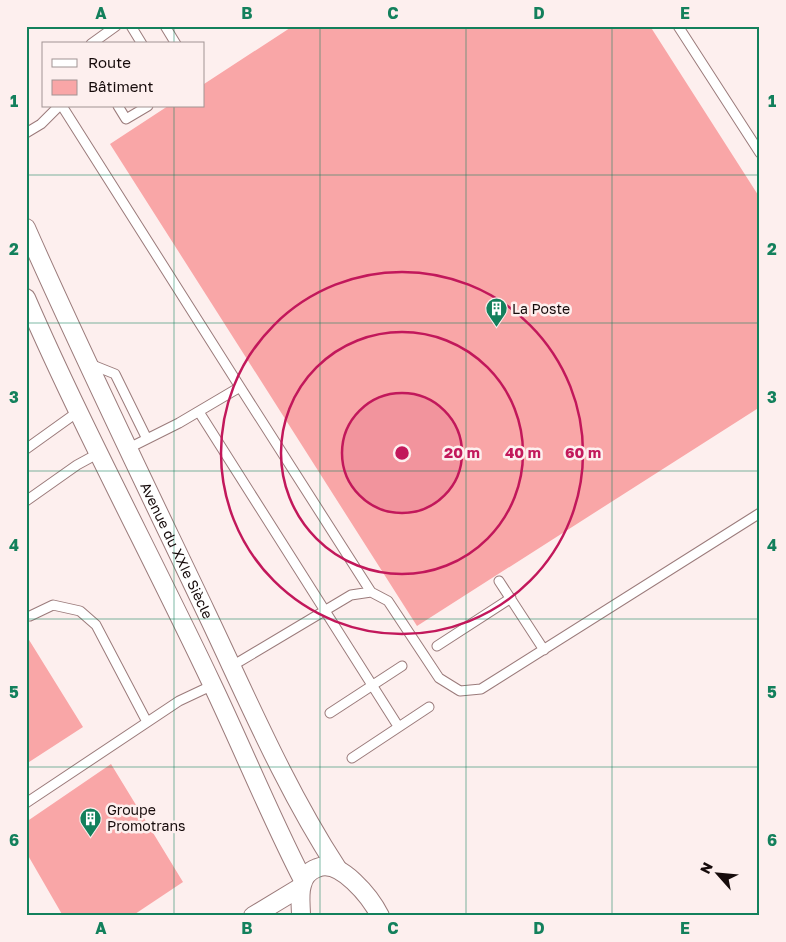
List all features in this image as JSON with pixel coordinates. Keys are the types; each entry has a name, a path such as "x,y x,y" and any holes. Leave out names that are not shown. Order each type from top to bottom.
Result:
{"street":[{"name":"Avenue du XXIe Siècle","path":"26,228 88,364 313,832 337,868 356,884 374,904 380,916"},
{"name":"Avenue du XXIe Siècle","path":"26,298 99,453 213,685 302,884"},
{"path":"301,916 302,884 309,871 322,866 337,868"},
{"path":"253,916 302,884"}],"lane":[{"path":"94,42 116,26"},
{"path":"131,26 141,42"},
{"path":"166,26 175,42"},
{"path":"678,26 760,153"},
{"path":"26,133 42,124 59,108"},
{"path":"62,108 371,592 388,601 439,678 460,691 481,689 760,513"},
{"path":"119,108 126,119 145,108"},
{"path":"88,364 115,374 147,439"},
{"path":"129,448 199,412 240,387"},
{"path":"26,449 79,411"},
{"path":"199,412 398,726"},
{"path":"26,501 77,465 99,453"},
{"path":"499,581 544,650"},
{"path":"232,666 351,595 371,592"},
{"path":"438,646 511,598"},
{"path":"30,616 53,605 80,611 96,625 146,722"},
{"path":"330,713 402,666"},
{"path":"26,803 178,701 213,685"},
{"path":"352,758 429,707"}],"building":[{"name":"La Poste","path":"293,26 650,26 760,198 760,407 417,626 110,144 165,108 205,108 205,83"},
{"path":"26,635 83,727 26,764"},
{"name":"Groupe Promotrans","path":"111,764 183,882 132,916 63,916 26,852 26,822"}],"place":[{"name":"La Poste","path":"496,328"},
{"name":"Groupe Promotrans","path":"91,837"}]}
